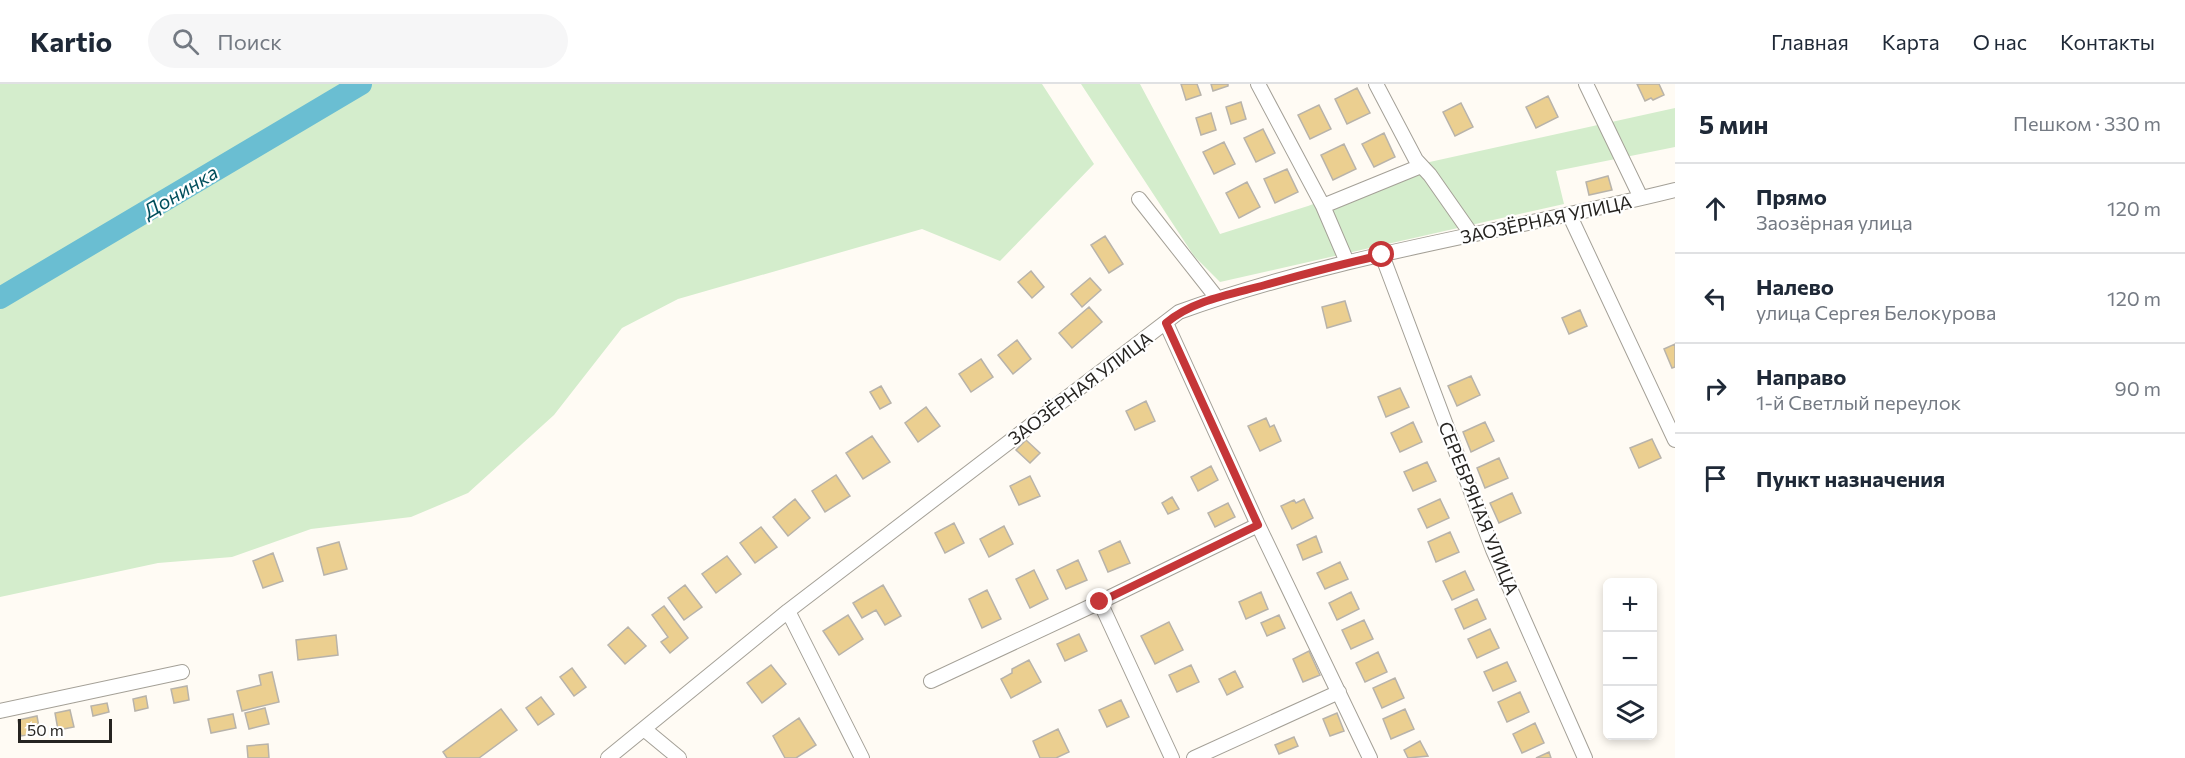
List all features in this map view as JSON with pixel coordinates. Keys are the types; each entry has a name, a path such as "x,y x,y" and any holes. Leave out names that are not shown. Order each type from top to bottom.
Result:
{"street":[{"path":"1258,84 1323,206 1347,262"},
{"path":"1376,84 1421,166 1472,235"},
{"path":"1586,84 1641,198"},
{"path":"1323,206 1421,166"},
{"name":"ЗАОЗЁРНАЯ УЛИЦА","path":"608,758 788,611 1179,312 1217,298 1347,262 1675,190"},
{"path":"1139,199 1217,298"},
{"path":"1569,214 1675,440"},
{"name":"СЕРЕБРЯНАЯ УЛИЦА","path":"1382,255 1493,550 1585,758"},
{"path":"1166,323 1258,525 1370,758"},
{"path":"931,681 1258,525"},
{"path":"1100,602 1172,758"},
{"path":"788,611 862,758"},
{"path":"0,711 182,672"},
{"path":"1194,758 1338,692"},
{"path":"644,729 679,758"}],"green space":[{"path":"0,84 1042,84 1094,164 1000,261 922,229 678,299 622,328 554,415 468,493 411,517 311,529 232,557 158,563 0,597"},
{"path":"1081,84 1140,84 1220,234 1308,206 1416,165 1675,108 1675,147 1556,171 1564,204 1220,282 1194,256"}],"building":[{"path":"1181,84 1197,84 1201,95 1186,100"},
{"path":"1211,84 1228,84 1228,86 1213,91"},
{"path":"1637,84 1659,84 1664,95 1645,101"},
{"path":"1357,88 1370,113 1347,124 1335,99"},
{"path":"1548,96 1558,117 1536,128 1526,107"},
{"path":"1241,102 1246,119 1231,124 1226,107"},
{"path":"1461,103 1473,127 1455,136 1443,112"},
{"path":"1319,105 1331,129 1310,139 1298,115"},
{"path":"1211,113 1216,130 1201,135 1196,118"},
{"path":"1263,129 1275,153 1256,162 1244,138"},
{"path":"1384,133 1395,157 1374,167 1362,144"},
{"path":"1224,142 1235,164 1214,174 1203,152"},
{"path":"1344,144 1356,169 1333,180 1321,155"},
{"path":"1287,169 1298,192 1275,203 1264,179"},
{"path":"1608,176 1612,190 1589,195 1586,182"},
{"path":"1247,182 1260,207 1239,218 1226,193"},
{"path":"1105,236 1123,264 1109,273 1091,245"},
{"path":"1031,271 1044,287 1032,298 1018,282"},
{"path":"1090,278 1101,290 1082,307 1071,294"},
{"path":"1345,301 1351,321 1327,328 1322,307"},
{"path":"1089,307 1102,322 1072,348 1059,333"},
{"path":"1580,310 1587,326 1569,334 1562,318"},
{"path":"1017,340 1031,359 1013,374 998,355"},
{"path":"1675,344 1675,367 1672,368 1664,349"},
{"path":"981,359 993,377 971,392 959,374"},
{"path":"1471,376 1480,395 1457,406 1448,386"},
{"path":"881,386 891,403 880,409 870,392"},
{"path":"1400,388 1409,407 1386,417 1378,397"},
{"path":"1146,401 1155,421 1135,430 1126,411"},
{"path":"926,407 940,426 918,442 905,423"},
{"path":"1266,418 1270,427 1274,425 1281,441 1260,451 1248,426"},
{"path":"1413,422 1422,442 1400,452 1391,433"},
{"path":"1485,422 1494,441 1471,452 1463,432"},
{"path":"872,436 890,462 863,479 846,453"},
{"path":"1652,439 1661,458 1639,468 1630,448"},
{"path":"1026,440 1040,453 1030,463 1016,450"},
{"path":"1499,458 1508,478 1485,488 1477,468"},
{"path":"1427,462 1436,481 1413,491 1404,472"},
{"path":"1211,466 1218,480 1198,491 1191,477"},
{"path":"836,475 850,496 825,512 812,491"},
{"path":"1030,476 1040,496 1019,505 1010,486"},
{"path":"1512,493 1521,513 1499,523 1490,503"},
{"path":"1172,497 1179,509 1168,514 1162,503"},
{"path":"795,499 810,518 788,536 773,517"},
{"path":"1304,499 1313,518 1292,529 1281,506 1294,500 1296,503"},
{"path":"1440,499 1449,518 1427,528 1418,509"},
{"path":"1228,503 1235,517 1215,527 1208,513"},
{"path":"954,523 964,543 945,553 935,533"},
{"path":"1004,526 1013,544 989,557 980,539"},
{"path":"761,527 777,547 755,563 740,543"},
{"path":"1450,532 1459,552 1436,562 1428,542"},
{"path":"1316,536 1322,552 1303,560 1297,545"},
{"path":"1120,541 1130,563 1108,572 1099,551"},
{"path":"339,542 347,569 324,575 317,548"},
{"path":"273,553 283,581 263,588 253,561"},
{"path":"727,556 741,574 716,593 702,574"},
{"path":"1078,560 1087,580 1066,589 1057,570"},
{"path":"1340,562 1348,579 1325,589 1317,573"},
{"path":"1034,570 1048,599 1030,608 1016,579"},
{"path":"1465,571 1474,590 1452,600 1443,581"},
{"path":"685,585 702,607 684,620 668,598"},
{"path":"883,585 901,616 885,625 876,610 862,618 853,603"},
{"path":"987,590 1001,619 982,628 969,599"},
{"path":"1261,592 1268,609 1246,619 1239,602"},
{"path":"1351,592 1359,609 1337,620 1329,603"},
{"path":"1477,599 1486,619 1464,629 1455,609"},
{"path":"664,606 688,638 670,653 661,642 668,637 652,615"},
{"path":"848,615 863,639 839,655 823,631"},
{"path":"1279,615 1285,628 1267,636 1261,623"},
{"path":"1364,620 1373,639 1351,649 1342,630"},
{"path":"1169,622 1183,650 1155,664 1141,636"},
{"path":"628,627 646,646 625,664 608,645"},
{"path":"1490,629 1499,648 1477,658 1468,639"},
{"path":"1079,634 1087,651 1065,661 1057,644"},
{"path":"336,635 338,655 298,660 296,640"},
{"path":"1309,651 1320,675 1303,682 1293,659"},
{"path":"1378,652 1387,672 1365,682 1356,663"},
{"path":"1029,660 1041,682 1011,698 1001,679 1012,673 1012,669"},
{"path":"1507,662 1516,681 1493,691 1484,672"},
{"path":"771,665 786,684 762,703 747,683"},
{"path":"1191,665 1199,682 1177,692 1169,675"},
{"path":"572,668 586,687 574,696 560,677"},
{"path":"1235,671 1243,687 1227,695 1219,679"},
{"path":"272,672 279,702 242,711 237,691 261,685 259,675"},
{"path":"1395,678 1404,698 1382,708 1373,688"},
{"path":"187,686 189,700 174,703 171,689"},
{"path":"1520,692 1529,712 1507,722 1498,702"},
{"path":"146,696 148,708 135,711 133,699"},
{"path":"541,697 554,714 538,725 526,708"},
{"path":"1121,700 1129,717 1107,727 1099,710"},
{"path":"107,703 109,712 93,716 91,706"},
{"path":"265,708 269,724 249,729 245,713"},
{"path":"501,709 517,730 479,758 447,758 443,752"},
{"path":"1405,709 1414,729 1391,739 1383,719"},
{"path":"70,710 74,727 58,730 55,713"},
{"path":"1337,713 1344,731 1330,736 1323,719"},
{"path":"233,714 236,728 211,733 208,719"},
{"path":"37,716 40,733 21,736 18,720"},
{"path":"799,718 816,745 796,758 785,758 773,736"},
{"path":"1535,723 1544,743 1522,753 1513,734"},
{"path":"1058,729 1069,752 1056,758 1040,758 1033,741"},
{"path":"1294,737 1298,746 1279,754 1275,745"},
{"path":"1420,741 1428,756 1408,758 1404,750"},
{"path":"268,744 269,758 248,758 247,746"},
{"path":"1549,752 1551,758 1536,758"}],"waterway":[{"name":"Донинка","path":"0,298 361,84"}],"route":[{"path":"1100,602 1258,525 1166,323 1179,312 1217,298 1347,262 1382,255"}]}
